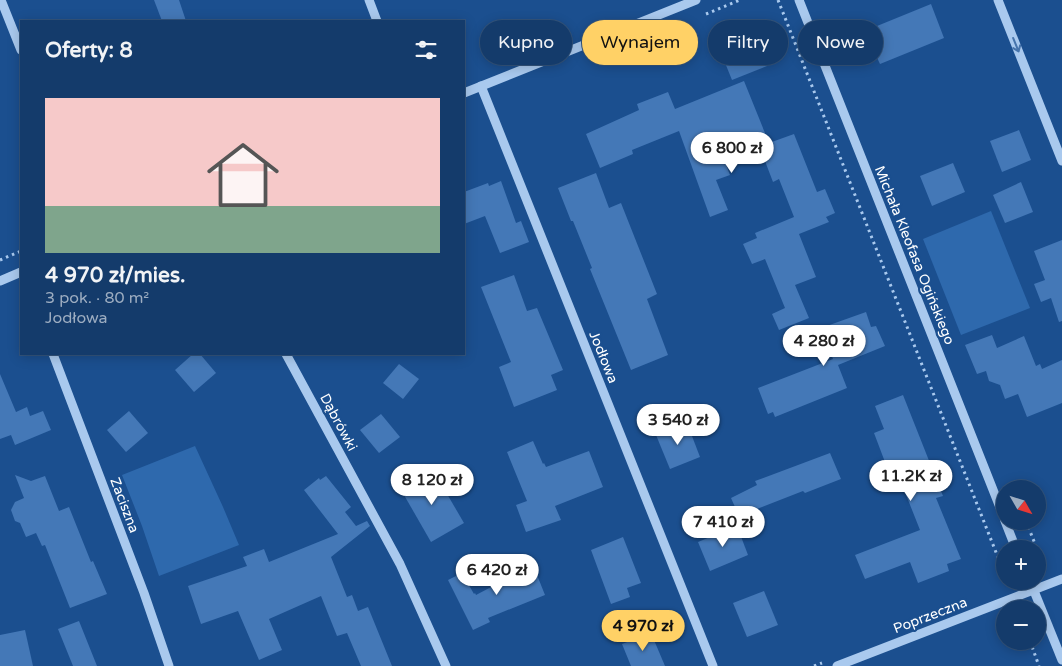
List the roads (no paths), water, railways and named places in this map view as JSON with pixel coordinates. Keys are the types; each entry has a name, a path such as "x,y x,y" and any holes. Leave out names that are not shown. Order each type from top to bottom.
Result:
{"street":[{"path":"1,0 20,48"},
{"path":"369,0 377,20"},
{"path":"465,93 696,0"},
{"name":"Michała Kleofasa Ogińskiego","path":"799,0 996,498"},
{"path":"998,0 1062,160"},
{"name":"Jodłowa","path":"481,86 713,666"},
{"path":"0,280 20,272"},
{"name":"Zaciszna","path":"53,355 144,593 169,666"},
{"name":"Dąbrówki","path":"287,355 400,564 446,666"},
{"name":"Poprzeczna","path":"1046,582 1062,578"},
{"name":"Poprzeczna","path":"837,666 1020,590"},
{"path":"1034,590 1062,660"}]}
